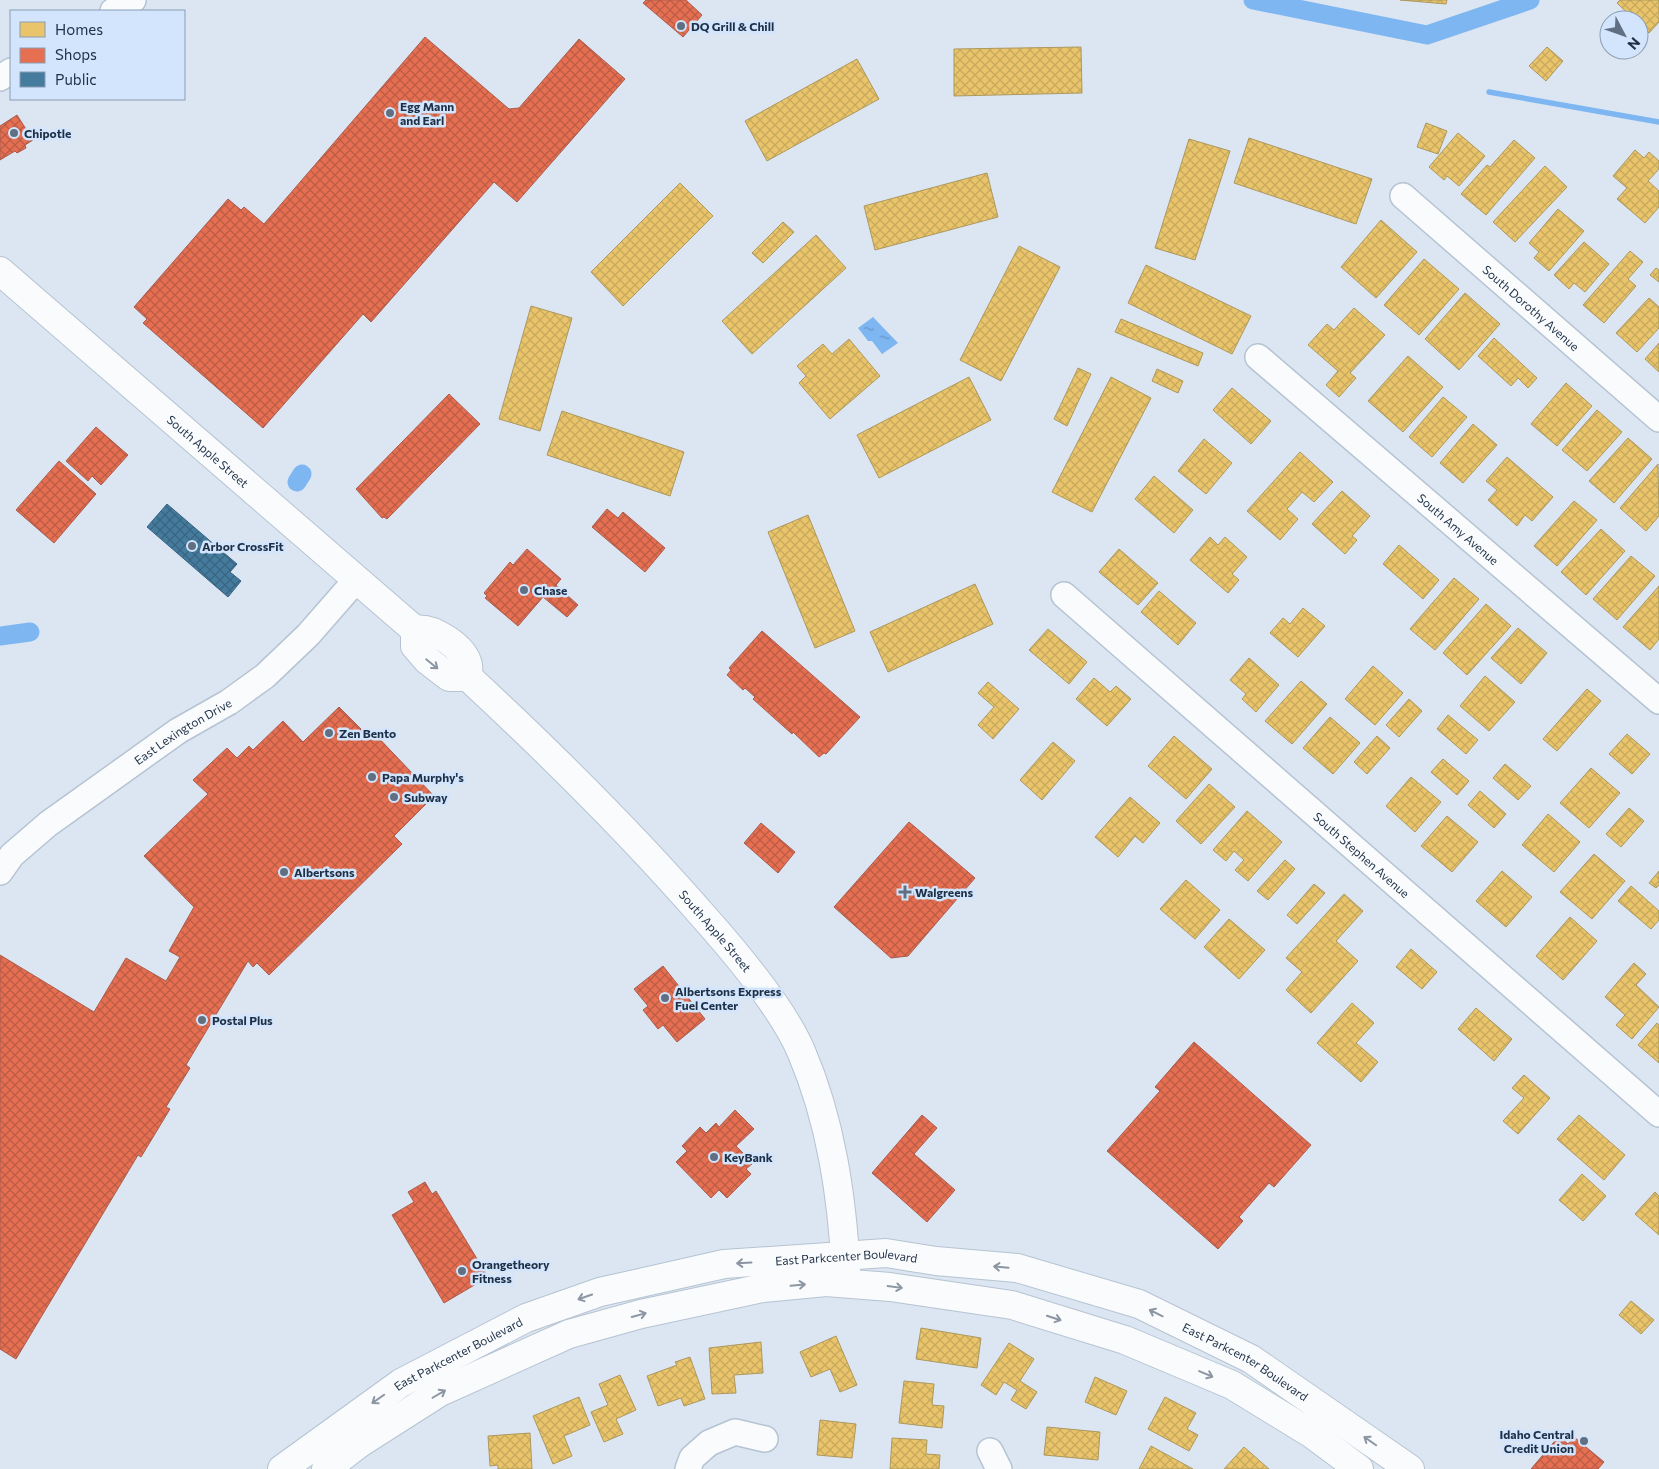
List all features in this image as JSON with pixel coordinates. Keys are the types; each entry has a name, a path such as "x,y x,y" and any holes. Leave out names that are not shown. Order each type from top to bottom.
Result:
{"main road":[{"name":"South Apple Street","path":"0,272 415,630 433,630 457,648 468,663 468,677 536,740 679,888 728,944 762,988 801,1050 825,1121 841,1198 846,1283"},
{"name":"East Parkcenter Boulevard","path":"282,1469 401,1383 526,1318 600,1292 724,1264 886,1253 936,1261 1017,1268 1139,1304 1251,1359 1410,1469"},
{"name":"East Parkcenter Boulevard","path":"326,1469 360,1443 440,1392 569,1334 641,1314 764,1288 826,1282 890,1286 1012,1305 1124,1340 1232,1385 1312,1434 1359,1469"}],"street":[{"path":"115,10 133,0"},
{"name":"South Dorothy Avenue","path":"1402,196 1659,419"},
{"name":"South Amy Avenue","path":"1258,357 1659,701"},
{"name":"East Lexington Drive","path":"0,872 12,855 48,824 178,731 229,702 265,676 308,636 357,579"},
{"name":"South Stephen Avenue","path":"1064,595 1659,1114"},
{"path":"688,1469 692,1458 709,1443 735,1432 765,1439"}],"water":[{"path":"873,317 898,343 882,354 858,328"}],"building: Homes":[{"path":"1400,0 1447,0 1446,4"},
{"path":"1620,0 1659,0 1659,22 1649,33 1649,10 1624,10 1617,3"},
{"path":"1081,47 1082,93 954,96 954,49"},
{"path":"1547,47 1563,61 1546,81 1529,66"},
{"path":"857,59 879,99 767,161 745,121"},
{"path":"1426,123 1447,131 1438,154 1417,147"},
{"path":"1458,133 1485,156 1459,186 1447,176 1444,180 1429,167"},
{"path":"1249,138 1372,179 1356,224 1234,183"},
{"path":"1189,139 1230,151 1195,260 1155,248"},
{"path":"1514,140 1535,158 1486,215 1461,194 1487,165 1490,167"},
{"path":"1635,150 1644,158 1649,152 1659,161 1659,169 1648,181 1659,191 1659,207 1645,223 1617,199 1627,188 1613,176"},
{"path":"1545,166 1567,187 1515,242 1493,222"},
{"path":"987,173 998,217 875,250 864,206"},
{"path":"680,183 713,216 623,306 591,272"},
{"path":"1558,209 1584,231 1549,271 1534,258 1539,252 1529,243"},
{"path":"1381,220 1417,252 1376,298 1341,267"},
{"path":"783,222 794,232 763,263 752,253"},
{"path":"816,235 846,268 752,354 722,321"},
{"path":"1584,242 1609,264 1585,292 1574,283 1569,289 1554,275"},
{"path":"1019,246 1060,267 1001,381 960,360"},
{"path":"1630,251 1643,262 1628,279 1636,286 1604,323 1583,305"},
{"path":"1424,259 1459,289 1419,335 1384,305"},
{"path":"1146,265 1251,316 1232,354 1128,303"},
{"path":"1656,268 1659,270 1659,282 1650,275"},
{"path":"1465,293 1500,324 1459,370 1425,339"},
{"path":"1649,298 1659,307 1659,328 1637,352 1616,333"},
{"path":"531,306 572,318 540,431 499,419"},
{"path":"1354,308 1385,335 1350,373 1356,378 1339,397 1326,385 1338,371 1308,345 1327,324 1334,330"},
{"path":"1121,319 1203,353 1198,366 1115,332"},
{"path":"1494,338 1537,378 1528,388 1518,378 1511,386 1478,356"},
{"path":"849,339 880,376 830,419 799,383 806,376 797,366 823,344 832,354"},
{"path":"1659,343 1659,372 1645,359"},
{"path":"1408,356 1443,387 1403,432 1368,401"},
{"path":"1078,368 1091,374 1067,426 1054,419"},
{"path":"1157,369 1183,381 1178,393 1152,381"},
{"path":"969,377 991,420 879,478 857,435"},
{"path":"1111,377 1151,398 1092,512 1052,492"},
{"path":"1566,383 1592,406 1557,446 1531,424"},
{"path":"1232,388 1271,421 1251,444 1213,410"},
{"path":"1443,397 1467,417 1432,457 1409,437"},
{"path":"1597,410 1622,432 1587,471 1562,450"},
{"path":"562,411 684,452 670,496 547,455"},
{"path":"1473,424 1497,445 1463,483 1440,463"},
{"path":"1628,438 1652,459 1614,503 1589,481"},
{"path":"1204,439 1232,463 1206,494 1178,471"},
{"path":"1300,452 1333,482 1314,502 1302,492 1287,509 1298,519 1280,540 1247,511"},
{"path":"1507,457 1553,497 1532,521 1525,515 1517,526 1488,500 1497,490 1486,481"},
{"path":"1658,464 1659,516 1646,531 1620,508"},
{"path":"1154,476 1193,510 1174,533 1135,499"},
{"path":"1342,491 1370,516 1352,536 1357,540 1345,554 1312,524"},
{"path":"1574,501 1597,520 1557,566 1534,546"},
{"path":"808,515 855,631 815,648 768,532"},
{"path":"1601,529 1625,551 1586,595 1561,572"},
{"path":"1210,537 1218,545 1225,537 1247,557 1232,574 1239,580 1228,593 1190,560"},
{"path":"1399,545 1439,580 1423,599 1383,564"},
{"path":"1119,549 1158,583 1138,605 1099,572"},
{"path":"1631,556 1655,576 1617,620 1593,599"},
{"path":"1454,578 1479,599 1435,650 1410,629"},
{"path":"975,584 993,624 888,672 870,632"},
{"path":"1659,586 1659,639 1650,650 1623,627"},
{"path":"1159,591 1196,623 1178,645 1141,612"},
{"path":"1486,604 1511,626 1467,675 1443,653"},
{"path":"1303,608 1325,626 1298,657 1270,633 1283,618 1290,624"},
{"path":"1518,628 1547,653 1521,684 1491,658"},
{"path":"1048,629 1087,662 1069,684 1029,650"},
{"path":"1249,658 1279,685 1256,712 1242,699 1246,694 1230,680"},
{"path":"1373,666 1403,693 1375,725 1345,699"},
{"path":"1485,676 1515,702 1489,731 1460,706"},
{"path":"1094,678 1110,692 1116,686 1131,699 1107,726 1076,699"},
{"path":"1301,681 1327,704 1292,744 1265,721"},
{"path":"988,682 1019,709 993,739 978,725 994,707 978,693"},
{"path":"1587,689 1601,701 1557,751 1543,739"},
{"path":"1409,699 1422,711 1399,737 1386,725"},
{"path":"1448,715 1478,740 1466,754 1437,729"},
{"path":"1330,717 1360,743 1333,774 1303,748"},
{"path":"1627,734 1650,754 1632,774 1609,754"},
{"path":"1174,736 1212,769 1186,799 1148,766"},
{"path":"1377,736 1390,748 1367,774 1354,762"},
{"path":"1053,742 1075,761 1042,800 1020,780"},
{"path":"1443,759 1469,781 1457,795 1431,772"},
{"path":"1505,764 1531,786 1518,800 1493,778"},
{"path":"1591,768 1620,793 1589,828 1560,803"},
{"path":"1411,777 1441,802 1415,832 1386,806"},
{"path":"1209,784 1235,807 1201,844 1176,821"},
{"path":"1480,791 1506,814 1494,828 1468,805"},
{"path":"1130,797 1160,823 1143,843 1135,836 1118,857 1095,837"},
{"path":"1629,808 1644,821 1621,847 1606,834"},
{"path":"1247,811 1282,842 1248,881 1235,870 1244,860 1234,851 1226,861 1213,850"},
{"path":"1548,814 1580,842 1554,872 1522,845"},
{"path":"1447,816 1478,842 1452,872 1421,846"},
{"path":"1594,854 1625,881 1592,919 1560,892"},
{"path":"1285,860 1295,869 1268,900 1257,891"},
{"path":"1502,871 1532,897 1506,927 1476,901"},
{"path":"1659,871 1659,885 1656,888 1649,883"},
{"path":"1186,880 1220,910 1195,939 1160,909"},
{"path":"1314,884 1325,893 1297,924 1287,915"},
{"path":"1631,886 1659,911 1659,920 1651,929 1618,901"},
{"path":"1344,894 1363,911 1336,941 1358,961 1311,1013 1286,990 1302,972 1286,958"},
{"path":"1570,917 1597,941 1563,980 1536,956"},
{"path":"1229,919 1265,950 1239,979 1204,947"},
{"path":"1411,949 1437,972 1422,989 1396,967"},
{"path":"1634,963 1646,974 1636,985 1659,1007 1632,1039 1616,1025 1625,1015 1605,997"},
{"path":"1352,1003 1374,1023 1356,1043 1378,1062 1361,1082 1317,1043"},
{"path":"1476,1008 1512,1039 1494,1061 1458,1029"},
{"path":"1657,1023 1659,1025 1659,1063 1638,1045"},
{"path":"1524,1075 1550,1098 1518,1134 1503,1121 1524,1098 1512,1088"},
{"path":"1579,1115 1625,1155 1604,1180 1557,1139"},
{"path":"1582,1174 1606,1196 1583,1221 1559,1200"},
{"path":"1655,1192 1659,1196 1659,1235 1635,1214"},
{"path":"1631,1301 1654,1320 1641,1334 1619,1315"},
{"path":"921,1328 981,1338 977,1368 916,1359"},
{"path":"836,1336 857,1385 840,1392 830,1369 811,1377 800,1352"},
{"path":"761,1342 763,1373 734,1375 736,1393 712,1394 709,1348"},
{"path":"1009,1343 1034,1359 1020,1381 1037,1392 1026,1409 1011,1400 1017,1390 1004,1382 996,1395 981,1385"},
{"path":"690,1357 705,1399 684,1406 681,1398 658,1406 647,1376 677,1365 675,1362"},
{"path":"620,1375 636,1410 616,1419 623,1434 604,1442 591,1412 608,1405 599,1384"},
{"path":"1095,1377 1127,1391 1116,1415 1085,1402"},
{"path":"904,1381 934,1384 932,1405 944,1406 942,1428 899,1423"},
{"path":"579,1397 590,1425 564,1436 572,1456 553,1464 533,1416"},
{"path":"1165,1397 1196,1413 1187,1429 1198,1435 1189,1451 1148,1429"},
{"path":"820,1420 856,1424 852,1458 817,1455"},
{"path":"1047,1427 1100,1432 1098,1460 1044,1455"},
{"path":"530,1433 532,1469 498,1469 498,1465 490,1466 488,1436"},
{"path":"892,1438 927,1440 926,1454 940,1455 939,1469 890,1469"},
{"path":"1151,1446 1193,1469 1139,1469"},
{"path":"1244,1447 1269,1469 1224,1469"}],"building: Shops":[{"name":"DQ Grill & Chill","path":"646,0 686,0 702,15 683,37 643,3"},
{"path":"425,37 509,109 519,108 579,39 625,79 517,202 494,182 371,322 363,314 263,428 143,323 147,319 134,307 228,199 241,210 244,207 264,224"},
{"name":"Chipotle","path":"17,115 33,140 25,145 26,148 17,153 15,151 0,160 0,126"},
{"path":"449,394 480,424 387,519 382,518 356,489"},
{"path":"96,427 128,455 101,485 92,476 88,481 66,461"},
{"path":"59,461 96,494 54,543 16,510"},
{"path":"607,509 618,518 623,512 665,548 645,572 592,527"},
{"name":"Chase","path":"527,549 561,579 556,585 578,605 567,617 543,597 518,626 485,598 487,596 484,593 510,562 513,565"},
{"path":"762,631 860,717 826,754 824,753 819,757 793,732 792,734 753,699 755,697 745,688 743,690 727,675 731,670 729,668"},
{"path":"339,707 367,735 372,731 434,796 394,836 402,844 269,975 257,963 253,967 248,961 186,1065 190,1068 166,1107 170,1109 141,1157 138,1155 16,1359 0,1349 0,955 94,1012 126,958 166,981 180,957 169,951 194,907 144,856 208,794 193,780 227,748 237,758 249,746 253,750 283,721 303,742"},
{"name":"Walgreens","path":"909,822 975,878 908,956 891,958 834,907"},
{"path":"761,823 795,852 778,873 744,843"},
{"name":"Albertsons Express Fuel Center","path":"663,966 705,1019 677,1042 663,1025 658,1029 643,1010 648,1006 634,989"},
{"path":"1194,1042 1311,1145 1274,1187 1269,1183 1239,1217 1243,1221 1218,1249 1107,1151 1160,1091 1155,1087"},
{"name":"KeyBank","path":"735,1110 754,1129 736,1146 753,1163 746,1169 751,1174 727,1198 719,1190 711,1198 676,1162 687,1151 682,1146 700,1127 706,1133 716,1123 719,1127"},
{"path":"922,1115 937,1128 914,1154 955,1190 927,1222 872,1173"},
{"path":"425,1182 432,1194 436,1191 488,1277 444,1303 392,1215 414,1202 408,1192"},
{"path":"1559,1436 1568,1444 1574,1437 1604,1462 1598,1469 1531,1469"}],"building: Public":[{"name":"Arbor CrossFit","path":"167,504 237,564 230,572 241,581 228,597 147,527"}],"waterway":[{"path":"1253,0 1427,35 1530,0"},
{"path":"1489,92 1659,122"},
{"path":"297,482 302,474"},
{"path":"0,636 30,632"}],"place":[{"name":"DQ Grill & Chill","path":"681,26"},
{"name":"Egg Mann and Earl","path":"390,113"},
{"name":"Chipotle","path":"14,133"},
{"name":"Arbor CrossFit","path":"192,546"},
{"name":"Chase","path":"524,590"},
{"name":"Zen Bento","path":"329,733"},
{"name":"Papa Murphy's","path":"372,777"},
{"name":"Subway","path":"394,797"},
{"name":"Albertsons","path":"284,872"},
{"name":"Walgreens","path":"905,892"},
{"name":"Albertsons Express Fuel Center","path":"665,998"},
{"name":"Postal Plus","path":"202,1020"},
{"name":"KeyBank","path":"714,1157"},
{"name":"Orangetheory Fitness","path":"462,1271"},
{"name":"Idaho Central Credit Union","path":"1584,1441"}]}
